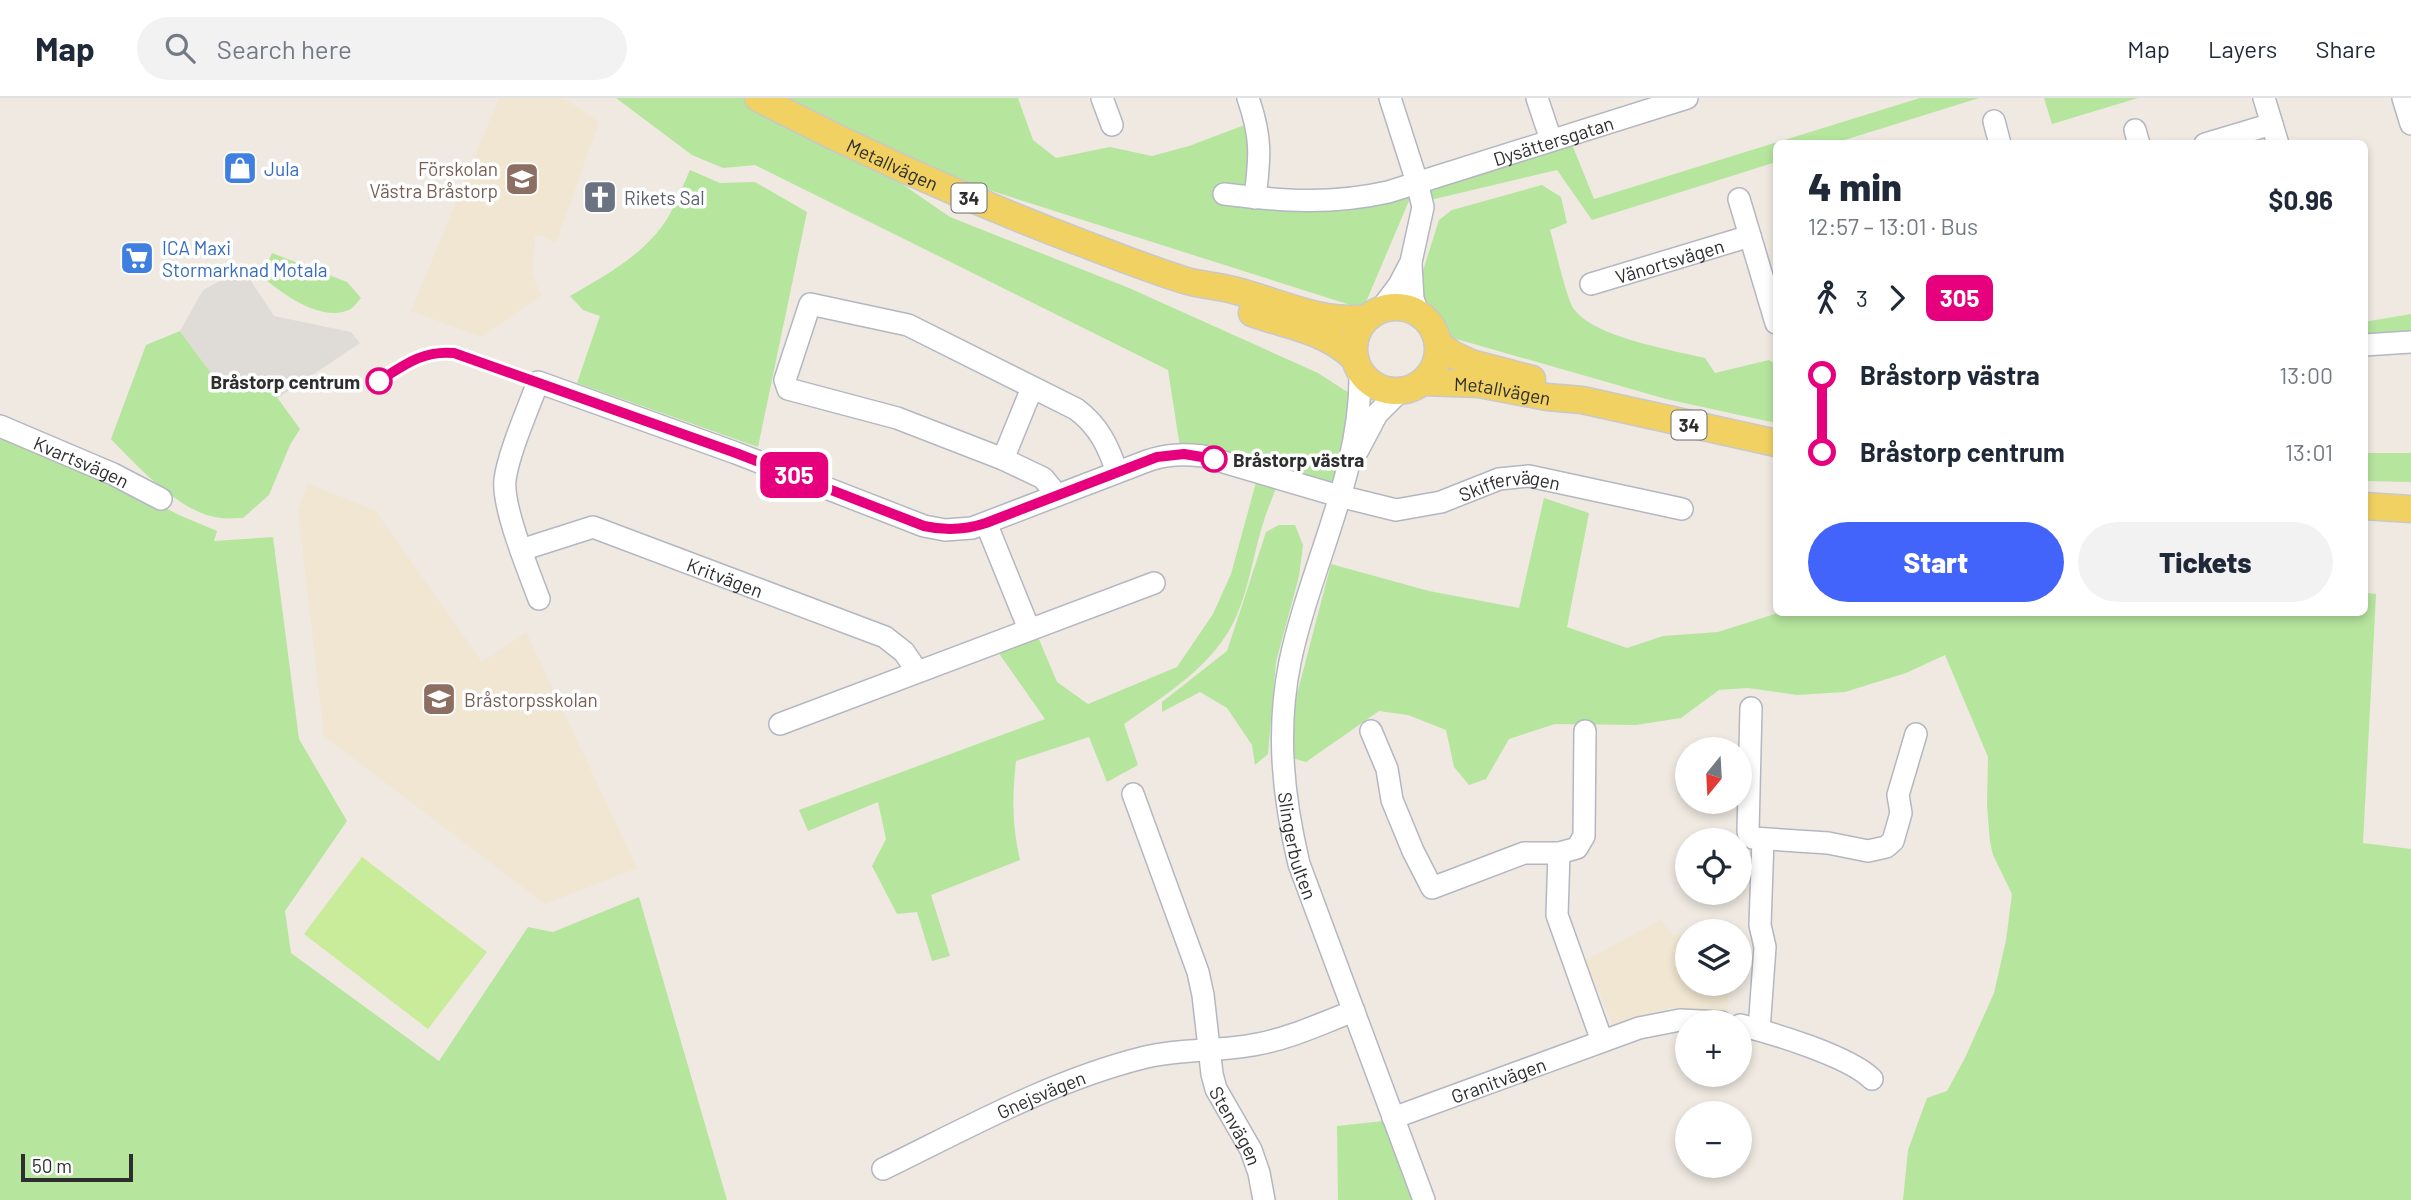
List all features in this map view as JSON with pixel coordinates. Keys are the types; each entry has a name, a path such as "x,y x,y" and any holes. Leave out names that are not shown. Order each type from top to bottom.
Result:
{"main road":[{"name":"Metallvägen","path":"758,98 823,132 962,195 1188,281 1233,290 1326,317 1352,320 1400,307 1418,312 1432,326 1438,344 1436,365 1411,387"},
{"name":"Metallvägen","path":"1188,281 1230,305 1326,337 1339,344 1373,385 1390,391 1411,387 1479,384 1581,400 1773,442"},
{"path":"1357,365 1354,350 1357,333 1374,314"},
{"name":"Metallvägen","path":"1438,344 1471,363 1522,375 1581,400"},
{"path":"2368,506 2411,503"},
{"path":"2368,506 2411,509"}],"street":[{"path":"1103,98 1112,125"},
{"path":"1248,98 1260,142 1255,198"},
{"path":"1374,314 1399,285 1411,262 1423,207 1390,98"},
{"path":"1537,98 1551,140"},
{"path":"2233,140 2275,134 2264,98"},
{"path":"2403,98 2411,124"},
{"name":"Dysättersgatan","path":"1224,194 1334,201 1388,192 1683,99"},
{"path":"1994,121 1999,140"},
{"name":"Vänortsvägen","path":"1739,199 1773,314"},
{"name":"Vänortsvägen","path":"1591,284 1750,236"},
{"path":"1411,262 1413,299 1418,312"},
{"path":"1057,495 1043,478 1003,459 897,418 789,388 785,380 810,304 908,325 1088,418 1107,446 1117,472"},
{"path":"2368,345 2411,342"},
{"name":"Slingerbulten","path":"1357,365 1359,405 1342,487 1290,662 1282,715 1286,797 1299,864 1424,1200"},
{"name":"Skiffervägen","path":"521,550 506,499 505,482 538,383 736,453 924,526 956,530 986,523 1157,457 1184,454 1342,487 1384,509 1409,510 1441,502 1499,479 1529,475 1682,509"},
{"name":"Slingerbulten","path":"1342,487 1377,414 1411,387"},
{"path":"1003,459 1031,388"},
{"name":"Kvartsvägen","path":"0,426 113,474 161,499"},
{"path":"986,523 1029,629"},
{"name":"Kritvägen","path":"521,550 593,527 885,637 904,652 917,671"},
{"path":"521,550 539,600"},
{"path":"780,724 1154,583"},
{"path":"1751,708 1748,832 1754,838 1828,843 1868,851 1886,847 1893,841 1901,813 1898,796 1916,734"},
{"path":"1371,731 1387,769 1392,800 1432,888 1524,853 1559,853 1577,848 1584,836 1586,731"},
{"path":"1133,794 1198,972 1210,1050"},
{"path":"1752,1013 1765,947 1760,925 1763,839"},
{"path":"1559,853 1557,915 1602,1041"},
{"name":"Gnejsvägen","path":"883,1169 999,1112 1120,1064 1158,1055 1258,1044 1354,1011"},
{"name":"Granitvägen","path":"1393,1118 1602,1041 1662,1022 1675,1021"},
{"path":"1752,1029 1845,1062 1872,1079"},
{"name":"Stenvägen","path":"1210,1050 1216,1088 1251,1150 1259,1172 1264,1200"}],"shaded area":[{"name":"Förskolan Västra Bråstorp","path":"499,98 564,98 599,122 556,243 542,235 535,236 532,274 541,296 481,337 411,311"},
{"path":"239,263 274,316 351,332 360,343 278,398 271,389 214,377 180,331 203,290 227,277 230,264"},
{"name":"Bråstorpsskolan","path":"308,484 375,510 482,662 526,632 637,868 545,904 324,736 298,510"},
{"path":"1660,920 1675,934 1675,996 1728,996 1727,1010 1670,1008 1613,1024 1585,961"}],"green space":[{"path":"616,98 1018,98 1033,140 1056,158 1110,147 1152,156 1189,146 1250,123 1252,196 1316,204 1569,137 1594,199 1773,144 1773,163 1592,220 1557,170 1422,202 1417,182 1363,309 844,144 950,217 1129,288 1318,373 1352,395 1339,496 1278,482 1261,529 1241,605 1227,634 1188,678 1124,724 1138,765 1107,782 1089,737 1016,761 1014,811 1020,860 931,895 950,956 932,961 917,912 897,914 872,866 886,839 878,802 808,831 799,810 1045,719 993,645 1038,637 1057,682 1088,704 1177,667 1213,614 1231,574 1258,475 1181,454 1168,370 755,165 723,168 692,155"},
{"path":"1920,98 1979,98 1845,140 1784,140"},
{"path":"2044,98 2138,98 2052,124"},
{"path":"690,170 720,183 755,182 807,212 758,447 577,383 600,316 583,310 570,296 623,263 658,232"},
{"path":"1542,185 1561,197 1567,223 1550,230 1574,309 1584,319 1615,335 1705,358 1715,373 1769,360 1773,363 1773,422 1666,399 1446,336 1424,316 1419,283 1439,220 1452,210"},
{"path":"272,253 347,282 361,298 351,309 338,313 302,304 262,277"},
{"path":"2411,314 2411,347 2368,351 2368,321"},
{"path":"180,331 214,377 271,389 300,429 290,445 269,495 243,518 221,518 191,508 161,488 111,439 146,345"},
{"path":"0,428 217,531 214,541 273,537 299,739 347,821 285,911 291,953 439,1061 528,927 553,932 639,897 727,1200 0,1200"},
{"path":"2368,453 2411,453 2411,482 2368,481"},
{"path":"1544,498 1589,513 1567,627 1627,648 1663,636 1718,632 1773,615 2368,616 2368,593 2376,594 2363,843 2411,849 2411,1200 1903,1200 1908,1150 1927,1098 1947,1091 1994,993 2006,940 2012,894 1993,855 1990,842 1987,805 1988,757 1945,655 1906,673 1845,692 1797,695 1748,688 1719,690 1681,718 1636,725 1555,724 1509,739 1486,779 1469,785 1454,767 1446,730 1408,715 1379,711 1306,762 1288,757 1295,702 1331,564 1429,591 1519,608"},
{"path":"1279,525 1295,525 1303,545 1299,576 1276,662 1268,754 1255,765 1252,745 1227,708 1200,692 1162,712 1162,702 1227,651 1266,532"},
{"path":"362,857 487,952 428,1029 304,934"},
{"path":"1384,1121 1412,1200 1338,1200 1337,1126"}],"bus line":[{"name":"305","path":"379,381 416,357 436,352 454,353 736,453 924,526 945,530 972,528 1157,457 1184,454 1214,459"}],"place":[{"name":"Jula","path":"240,168"},
{"name":"Förskolan Västra Bråstorp","path":"522,179"},
{"name":"Rikets Sal","path":"600,197"},
{"name":"ICA Maxi Stormarknad Motala","path":"137,258"},
{"name":"Bråstorp centrum","path":"379,381"},
{"name":"Bråstorp västra","path":"1214,459"},
{"name":"Bråstorpsskolan","path":"439,699"}]}
